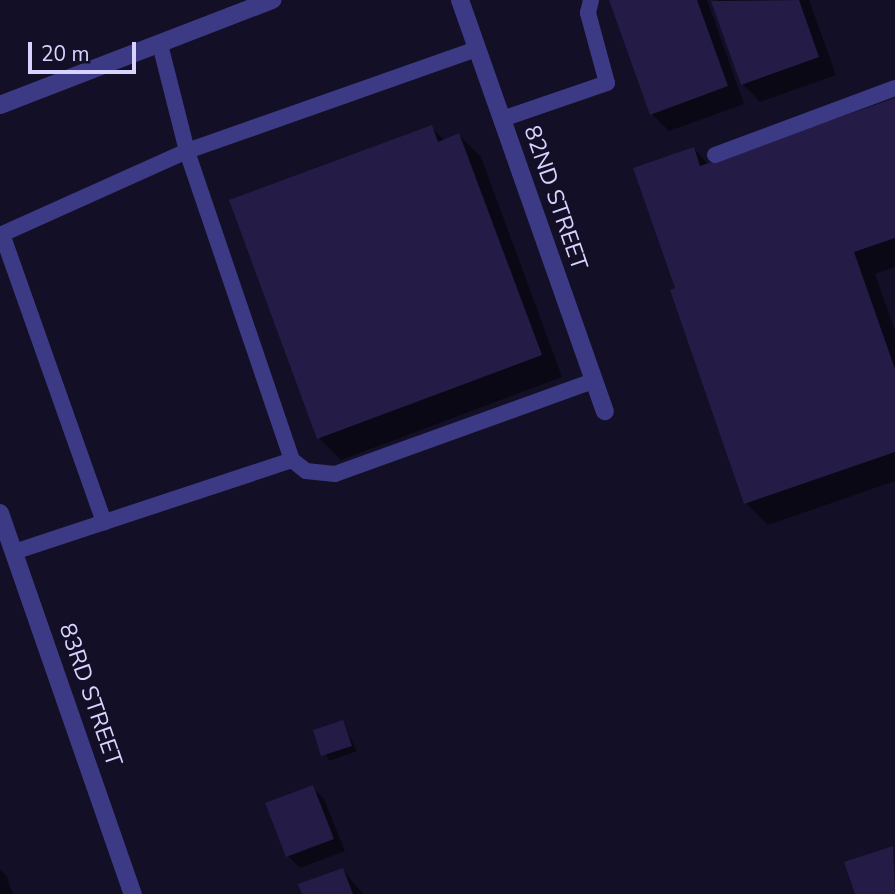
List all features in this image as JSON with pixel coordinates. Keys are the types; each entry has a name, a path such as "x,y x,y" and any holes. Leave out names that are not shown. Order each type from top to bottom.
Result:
{"street":[{"path":"0,105 272,0"},
{"name":"82ND STREET","path":"460,0 605,411"},
{"name":"83RD STREET","path":"0,513 133,894"}],"lane":[{"path":"502,119 607,83 588,13 591,0"},
{"path":"160,44 187,151 292,460 306,471 335,474 594,382"},
{"path":"104,522 1,234 187,151 477,50"},
{"path":"715,155 895,88"},
{"path":"14,552 292,460"}],"building":[{"path":"609,0 697,0 728,86 650,115"},
{"path":"799,0 819,57 741,85 711,1"},
{"path":"895,98 895,238 854,252 895,369 895,452 744,504 670,290 675,288 633,168 694,147 700,166"},
{"path":"432,125 438,142 459,133 542,355 317,439 229,200"},
{"path":"343,720 352,746 321,756 313,730"},
{"path":"313,785 334,839 286,857 265,803"},
{"path":"893,846 895,894 855,894 844,862"},
{"path":"343,868 353,894 302,894 298,884"}]}
